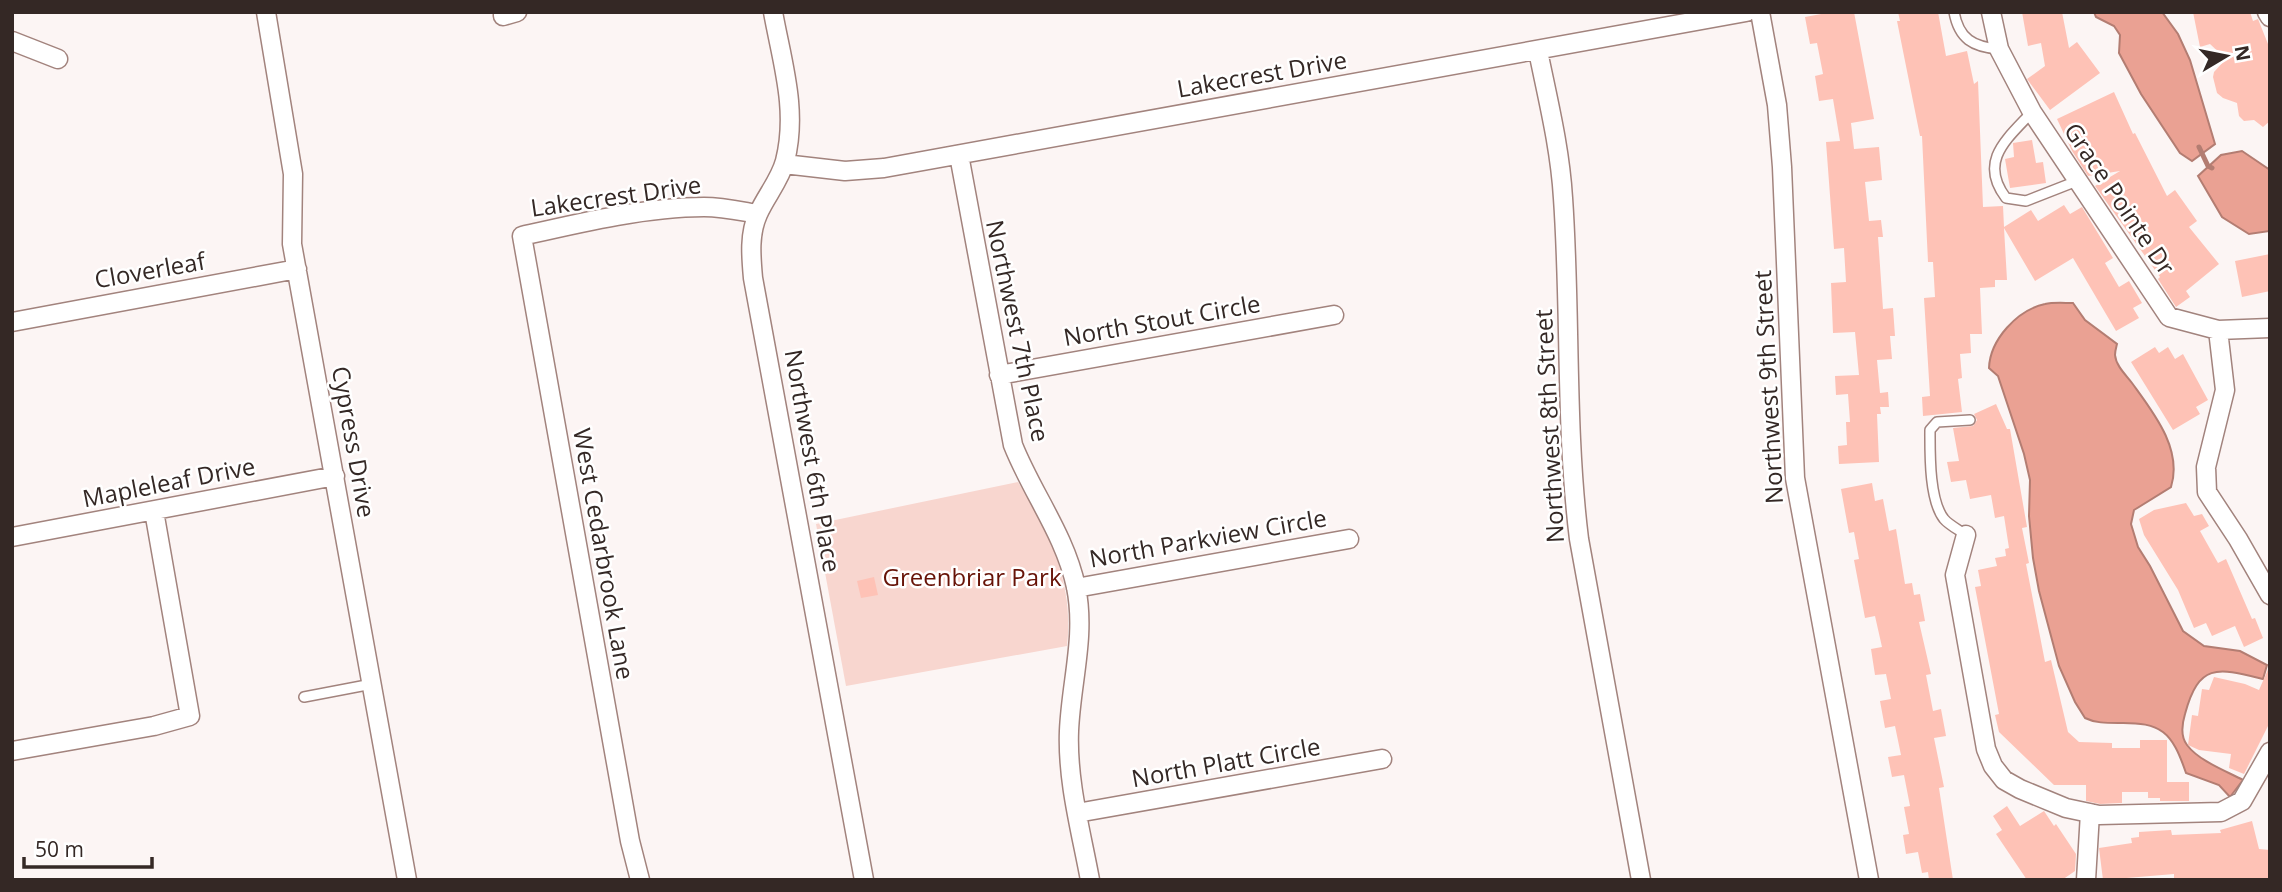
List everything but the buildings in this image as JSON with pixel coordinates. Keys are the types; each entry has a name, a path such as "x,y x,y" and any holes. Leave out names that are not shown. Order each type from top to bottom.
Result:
{"street":[{"name":"Cypress Drive","path":"265,12 293,174 291,230 297,269 407,880"},
{"name":"Northwest 6th Place","path":"773,12 792,118 784,164 758,214 752,235 753,278 864,880"},
{"name":"Lakecrest Drive","path":"784,164 827,170 864,171 1746,12"},
{"name":"Northwest 9th Street","path":"1760,12 1777,105 1782,167 1795,478 1869,880"},
{"name":"Grace Pointe Dr","path":"1991,12 1999,49 2032,112 2169,317 2218,330 2270,328"},
{"path":"2267,12 2270,17"},
{"path":"12,41 58,59"},
{"name":"Northwest 8th Street","path":"1538,51 1556,138 1563,199 1577,526 1641,880"},
{"name":"Northwest 7th Place","path":"959,155 1013,445 1057,533 1076,588 1079,657 1069,732 1069,753 1090,880"},
{"name":"Lakecrest Drive","path":"522,236 680,208 717,208 758,214"},
{"name":"West Cedarbrook Lane","path":"522,236 630,841 640,880"},
{"name":"Cloverleaf","path":"12,321 297,269"},
{"name":"North Stout Circle","path":"999,375 1334,315"},
{"path":"2218,330 2225,390 2206,467 2207,492 2270,595"},
{"name":"Mapleleaf Drive","path":"12,537 335,476"},
{"path":"12,751 153,726 190,716 154,511"},
{"path":"1966,536 1955,575 1986,749 1993,766 2004,779 2066,808 2099,815 2221,812 2242,801 2270,752"},
{"name":"North Parkview Circle","path":"1076,588 1349,539"},
{"name":"North Platt Circle","path":"1077,814 1382,758"},
{"path":"2086,880 2090,813"}],"lane":[{"path":"1954,12 1960,33 1967,41 1999,49"},
{"path":"2032,112 2000,146 1994,163 1997,187 2006,198 2026,201 2077,181"},
{"path":"1966,536 1945,520 1938,510 1930,455 1930,430 1937,422 1969,420"},
{"path":"304,697 372,684"}],"green space":[{"name":"Greenbriar Park","path":"1018,482 1040,520 1063,580 1067,601 1067,646 846,686 816,524"}],"shaded area":[{"path":"2094,12 2162,12 2178,34 2190,60 2215,144 2192,161 2180,153 2141,94 2119,53 2120,35 2114,26 2096,17"},
{"path":"2242,151 2270,170 2270,231 2249,234 2222,217 2198,176 2221,155"},
{"path":"2073,303 2085,320 2117,344 2117,363 2149,406 2169,445 2174,473 2171,487 2134,510 2131,524 2138,547 2183,631 2204,646 2240,651 2267,665 2263,679 2222,672 2204,677 2197,685 2185,714 2182,734 2192,751 2243,780 2230,797 2219,785 2186,773 2176,748 2163,732 2145,725 2101,722 2085,718 2059,666 2033,558 2029,516 2030,480 2024,454 1998,376 1989,368 1994,347 2015,320 2045,304"}],"waterway":[{"path":"2199,147 2208,166 2212,168"}]}
